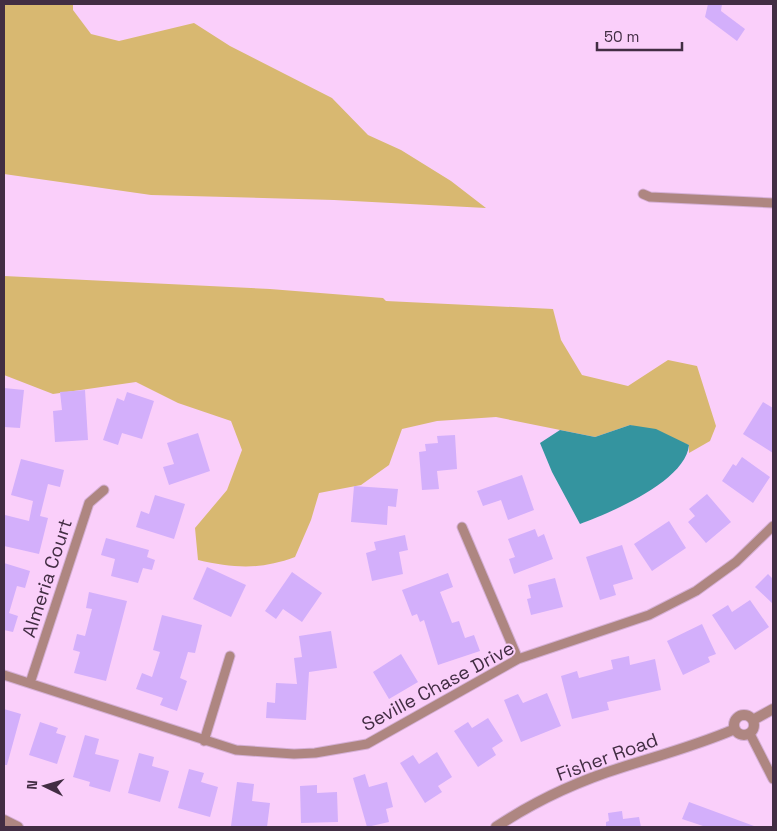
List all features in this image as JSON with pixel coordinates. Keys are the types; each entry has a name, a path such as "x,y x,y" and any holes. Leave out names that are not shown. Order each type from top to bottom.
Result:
{"street":[{"path":"643,194 650,197 773,203"},
{"name":"Almeria Court","path":"30,683 89,503 104,490"},
{"name":"Seville Chase Drive","path":"4,675 236,750 294,754 314,753 367,744 518,659 657,611 696,591 736,562 773,526"},
{"path":"462,527 518,659"},
{"path":"204,741 230,656"},
{"name":"Fisher Road","path":"496,827 550,796 586,781 696,745 734,729 735,721 739,716 746,715 753,720 773,709"},
{"path":"750,734 754,728 753,720"},
{"path":"734,729 740,735 750,734"},
{"path":"750,734 773,779"},
{"path":"4,820 18,827"}],"shaded area":[{"path":"4,4 73,4 73,10 91,34 119,41 194,23 230,46 332,98 368,135 401,150 451,181 486,208 334,200 151,195 4,174"},
{"path":"4,276 270,289 383,298 386,301 553,309 561,340 582,375 628,386 668,360 697,366 716,426 710,441 689,453 689,445 630,425 595,437 496,417 437,421 402,429 389,465 361,485 319,493 311,520 295,557 258,566 223,565 198,560 195,528 227,490 242,450 231,421 178,403 136,382 53,394 4,375"},
{"path":"630,425 656,429 689,445 685,458 675,471 645,494 627,504 580,524 552,472 540,443 560,430 595,437"}],"building":[{"path":"708,4 722,4 721,11 745,29 737,41 705,17"},
{"path":"4,388 24,390 20,428 4,427"},
{"path":"85,390 88,440 55,442 53,411 62,410 60,392"},
{"path":"127,392 154,401 142,439 122,433 118,445 103,440 117,398 124,401"},
{"path":"763,402 773,408 773,453 743,434"},
{"path":"198,433 210,471 169,485 163,467 174,464 167,443"},
{"path":"455,435 457,469 437,471 439,489 422,490 419,452 426,451 425,444 438,443 437,436"},
{"path":"742,457 770,477 753,503 722,481 733,464 736,466"},
{"path":"21,459 64,470 60,487 48,484 40,516 48,518 39,554 4,546 5,515 29,521 33,501 11,495"},
{"path":"522,475 534,510 508,520 501,500 483,506 477,491"},
{"path":"354,486 398,489 396,507 388,506 387,525 351,522"},
{"path":"707,494 731,522 706,543 688,522 695,516 689,509"},
{"path":"155,495 185,504 174,539 136,527 141,511 149,514"},
{"path":"669,521 686,548 652,571 634,544"},
{"path":"535,529 538,537 544,534 553,559 514,574 509,559 515,557 508,539"},
{"path":"405,535 408,550 399,552 403,574 372,581 366,553 376,550 374,542"},
{"path":"106,538 149,550 147,557 155,560 152,570 143,568 138,583 111,576 115,559 101,555"},
{"path":"622,545 633,579 613,585 616,595 600,600 586,557"},
{"path":"4,563 30,571 25,588 17,586 9,613 18,616 13,632 4,630"},
{"path":"207,567 246,585 231,617 193,599"},
{"path":"292,572 322,593 302,622 283,609 276,619 265,611"},
{"path":"448,573 453,587 440,592 452,623 459,621 465,638 474,635 480,651 438,665 424,620 420,622 417,614 412,616 402,590"},
{"path":"768,574 773,579 773,604 755,587"},
{"path":"555,578 563,607 531,615 527,599 531,598 528,585"},
{"path":"89,592 127,601 106,681 74,673 80,652 73,650 77,634 85,636 92,609 86,608"},
{"path":"750,600 769,627 735,650 712,615 728,605 732,612"},
{"path":"162,615 202,625 195,653 188,652 180,678 187,681 177,711 160,705 163,698 136,689 142,673 152,677 160,652 153,650"},
{"path":"702,624 716,654 708,657 710,662 683,675 667,641"},
{"path":"331,631 337,668 309,672 306,720 266,718 267,702 275,703 276,683 297,684 294,658 302,657 299,636"},
{"path":"401,654 418,682 389,699 373,672"},
{"path":"629,656 630,665 655,659 661,690 607,702 609,710 572,719 561,676 577,671 579,678 613,669 611,660"},
{"path":"547,693 561,726 521,742 504,700 518,694 523,703"},
{"path":"4,709 21,714 7,765 4,765"},
{"path":"488,718 503,741 492,748 496,755 478,767 454,731 468,722 472,728"},
{"path":"40,722 58,728 56,733 66,736 57,764 29,755"},
{"path":"85,735 99,739 95,754 119,760 110,792 89,786 90,782 73,777"},
{"path":"437,752 452,777 438,786 442,792 425,803 400,763 413,755 419,764"},
{"path":"139,753 154,757 152,766 169,771 160,802 128,793"},
{"path":"189,769 204,773 201,782 218,787 210,817 178,808"},
{"path":"365,774 369,787 387,782 393,807 386,809 389,822 367,827 353,778"},
{"path":"237,782 254,784 252,801 270,803 267,827 231,826"},
{"path":"317,785 317,793 337,792 338,822 301,823 300,786"},
{"path":"689,802 754,827 706,827 682,819"},
{"path":"622,811 623,819 639,817 641,827 606,827 606,822 609,821 608,813"}]}
